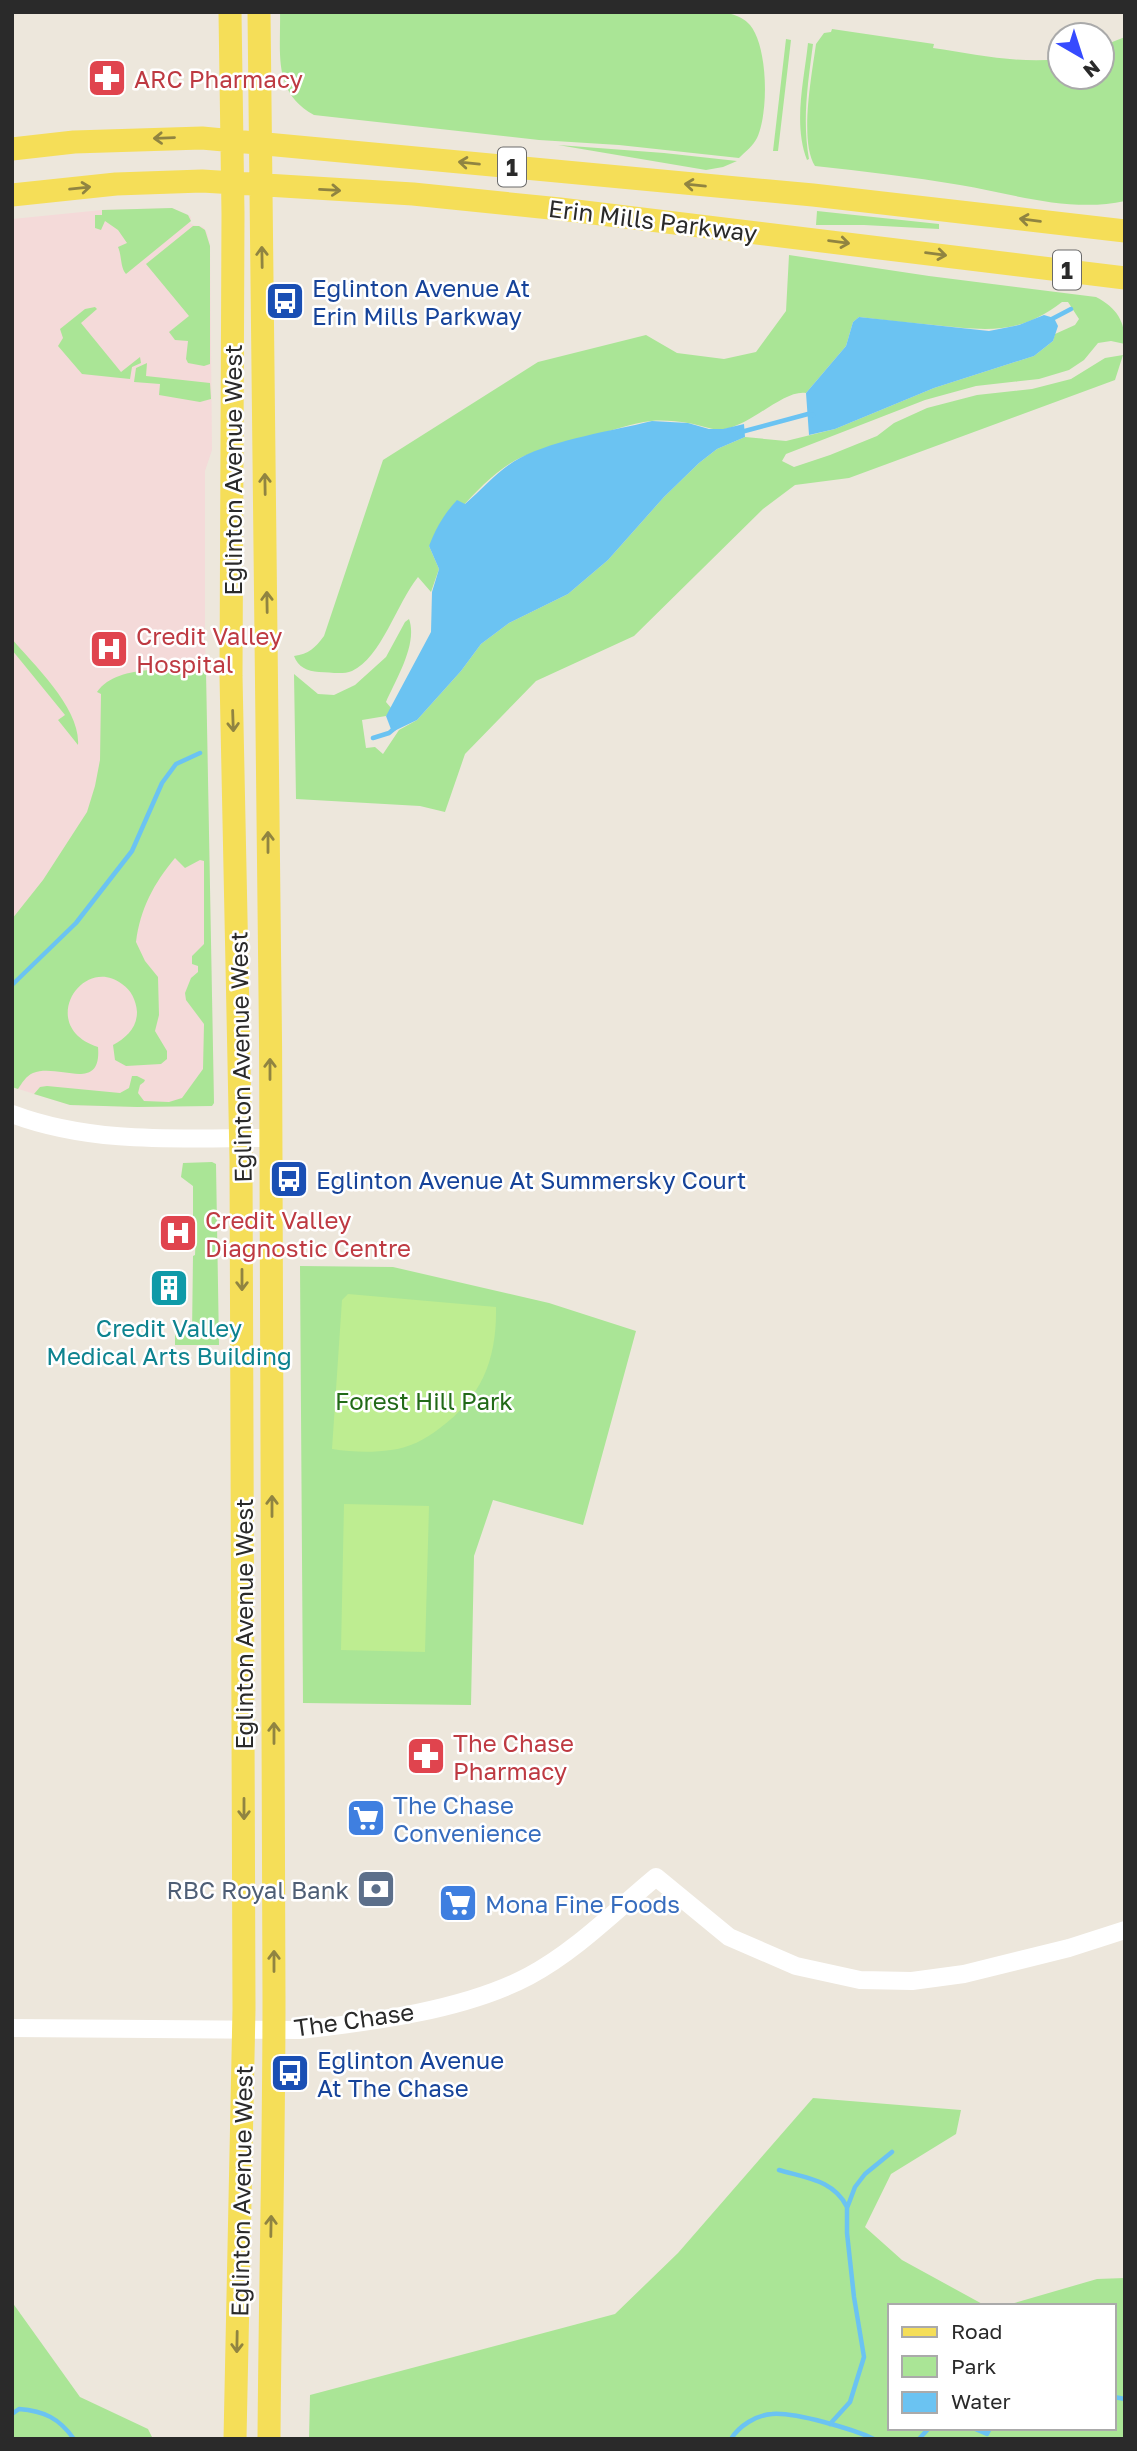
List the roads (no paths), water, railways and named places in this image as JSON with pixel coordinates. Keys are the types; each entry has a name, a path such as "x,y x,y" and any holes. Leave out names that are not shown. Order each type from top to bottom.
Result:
{"main road":[{"name":"Eglinton Avenue West","path":"230,12 233,184 231,676 241,1138 244,2029 235,2439"},
{"name":"Eglinton Avenue West","path":"259,12 270,1138 274,2029 269,2439"},
{"name":"Erin Mills Parkway","path":"12,149 74,142 162,138 232,140 813,195 1125,231"},
{"name":"Erin Mills Parkway","path":"12,195 116,184 202,181 413,194 560,209 1125,278"}],"street":[{"path":"12,1115 83,1132 122,1137 270,1138"},
{"name":"The Chase","path":"12,2028 300,2029 346,2025 468,2000 530,1975 571,1948 656,1877 729,1937 796,1966 860,1980 912,1980 964,1974 1069,1948 1125,1930"}],"water":[{"path":"1044,315 1054,318 1058,326 1053,341 1034,356 934,388 835,429 809,435 806,393 846,346 853,322 859,317 989,331 1019,325"},
{"path":"652,421 688,423 709,429 744,424 745,437 717,449 699,463 664,497 608,560 568,594 509,623 481,644 417,720 392,732 386,716 431,632 432,592 439,569 429,546 452,505 457,500 465,504 505,468 534,451"}],"waterway":[{"path":"1050,320 1071,309"},
{"path":"741,432 808,414 813,415"},
{"path":"373,738 395,728"},
{"path":"12,985 76,923 132,851 162,783 176,764 200,753"},
{"path":"830,2424 850,2402 864,2357 854,2297 847,2208 855,2187 865,2174 892,2152"},
{"path":"779,2170 818,2181 835,2191 847,2207"},
{"path":"1116,2397 1125,2399"},
{"path":"12,2414 19,2409 43,2414 57,2421 74,2439"},
{"path":"731,2439 748,2422 772,2414 824,2422 874,2439"},
{"path":"919,2439 927,2430"},
{"path":"978,2430 987,2434 989,2430"}],"place":[{"name":"ARC Pharmacy","path":"107,78"},
{"name":"Eglinton Avenue At Erin Mills Parkway","path":"285,301"},
{"name":"Credit Valley Hospital","path":"109,649"},
{"name":"Eglinton Avenue At Summersky Court","path":"289,1179"},
{"name":"Credit Valley Diagnostic Centre","path":"178,1233"},
{"name":"Credit Valley Medical Arts Building","path":"169,1288"},
{"name":"The Chase Pharmacy","path":"426,1756"},
{"name":"The Chase Convenience","path":"366,1818"},
{"name":"RBC Royal Bank","path":"376,1889"},
{"name":"Mona Fine Foods","path":"458,1903"},
{"name":"Eglinton Avenue At The Chase","path":"290,2073"}],"park label":[{"name":"Forest Hill Park","path":"424,1400"}]}
